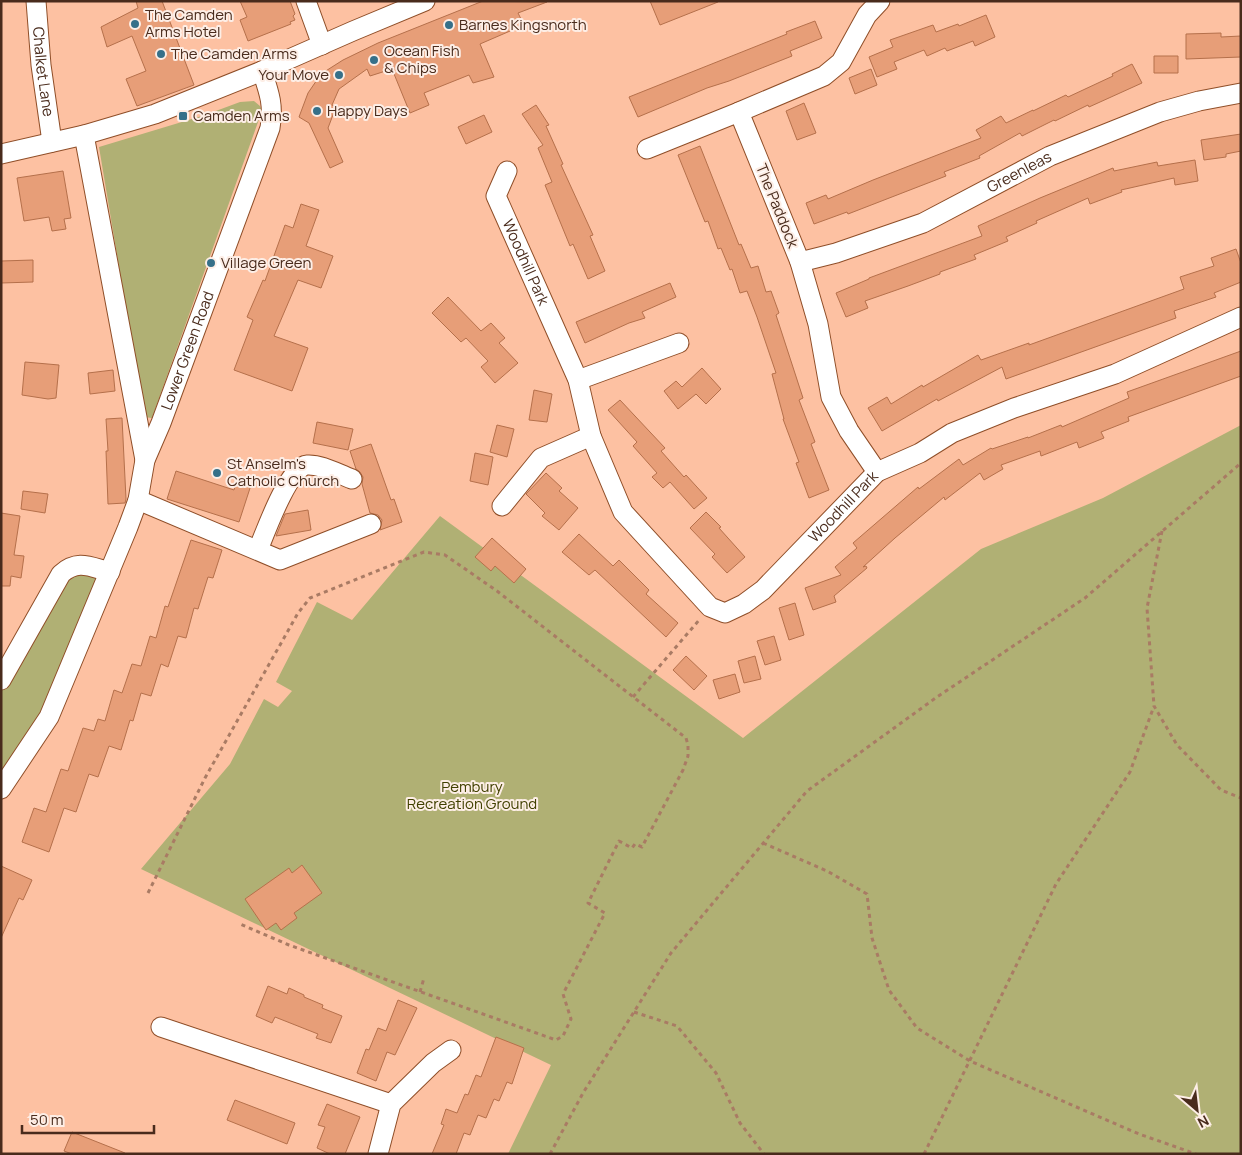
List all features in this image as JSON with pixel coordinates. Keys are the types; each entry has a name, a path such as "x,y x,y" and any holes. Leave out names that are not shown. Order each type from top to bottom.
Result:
{"street":[{"name":"Chalket Lane","path":"36,1 41,65 52,142"},
{"path":"306,1 322,44"},
{"path":"1,154 84,135 155,114 262,71 425,1"},
{"path":"647,149 824,76 841,62 867,15 880,1"},
{"name":"Lower Green Road","path":"1,789 49,717 138,500 145,460 164,414 270,128 272,107 270,93 262,71"},
{"name":"Greenleas","path":"800,262 836,253 923,223 1050,156 1151,116 1199,102 1241,93"},
{"name":"The Paddock","path":"739,112 800,262 818,324 831,397 849,431 877,472"},
{"name":"Lower Green Road","path":"84,135 145,460"},
{"name":"Woodhill Park","path":"507,171 496,196 578,380 591,436 623,512 710,608 725,613 744,604 763,590 877,472 920,453 952,433 1014,408 1115,374 1241,317"},
{"path":"578,380 679,343"},
{"path":"502,506 542,458 591,436"},
{"path":"258,550 287,483 298,469 305,465 319,466 352,479"},
{"path":"138,500 280,560 371,524"},
{"path":"1,680 61,574 69,567 79,564 110,572"},
{"path":"161,1027 392,1104"},
{"path":"378,1154 392,1104 433,1063 451,1050"}],"path":[{"path":"550,1154 583,1092 672,953 806,791 937,697 1085,598 1241,463"},
{"path":"924,1154 1056,884 1130,772 1154,706 1147,608 1162,530"},
{"path":"148,893 205,778 298,613 310,598 424,552 445,555 497,591 686,738 688,756 683,770 642,847 635,844 632,848 619,841 588,903 605,913 563,994 571,1019 563,1036 556,1040 289,945 240,924"},
{"path":"633,697 710,608"},
{"path":"1154,706 1177,745 1221,790 1241,798"},
{"path":"763,843 827,871 867,894 872,938 889,990 917,1028 970,1061 1139,1134 1196,1154"},
{"path":"420,992 424,978"},
{"path":"634,1012 677,1026 716,1073 740,1123 764,1154"}],"green space":[{"name":"Village Green","path":"254,101 260,106 262,111 152,418 144,417 99,147 205,115 240,102"},
{"name":"Pembury Recreation Ground","path":"1241,425 1241,1154 508,1154 551,1065 141,869 230,764 264,699 278,707 292,691 276,682 317,602 352,620 440,516 743,738 981,549 1103,498"},
{"path":"110,572 49,717 1,789 1,680 61,574"}],"building":[{"name":"The Camden Arms","path":"136,1 162,1 194,85 137,106 126,79 146,71 132,36 107,47 101,27 138,8"},
{"path":"240,1 290,1 295,14 293,16 295,20 290,22 291,24 248,41 240,20 247,17"},
{"path":"483,1 547,2 518,13 524,25 480,44 494,77 473,83 469,75 424,93 429,105 410,113 392,69 370,76 367,69 339,89 332,105 336,107 328,128 343,162 330,168 309,123 299,117 308,93 321,74 343,60 378,43"},
{"path":"650,1 718,1 718,2 660,25"},
{"path":"986,15 995,37 975,46 973,41 947,51 945,48 927,56 924,50 894,62 897,69 877,77 869,57 893,47 890,40 933,25 936,32 958,24 959,26"},
{"path":"815,21 822,38 790,51 792,56 707,88 638,117 629,97"},
{"path":"1221,33 1221,37 1241,36 1241,57 1186,59 1186,34"},
{"path":"1154,56 1178,56 1178,73 1154,73"},
{"path":"1132,64 1142,83 1089,107 1088,105 1054,120 1022,136 1020,133 979,156 980,158 944,172 946,176 848,214 847,212 814,224 806,203 826,195 828,199 981,138 976,130 1001,116 1006,123 1066,95 1068,97 1113,76 1112,74"},
{"path":"871,69 877,85 855,94 849,78"},
{"path":"804,103 816,133 797,140 786,111"},
{"path":"536,105 549,125 546,126 563,164 561,165 593,235 590,236 605,271 588,279 573,244 570,246 545,185 552,182 538,148 543,145 522,114"},
{"path":"484,115 492,132 466,144 458,127"},
{"path":"1241,134 1241,151 1226,154 1226,157 1204,160 1201,140"},
{"path":"700,146 739,245 741,244 751,268 758,266 766,292 771,291 779,313 776,315 803,398 799,400 815,442 811,444 829,490 809,498 796,463 799,462 783,419 772,374 776,373 757,317 747,291 740,293 732,269 730,270 721,248 718,249 708,221 705,222 678,155"},
{"path":"1195,160 1198,181 1175,185 1174,178 1121,190 1122,192 1090,204 1088,198 1036,221 1037,223 1006,237 1008,241 974,255 976,259 865,301 868,308 846,317 836,293 869,278 982,236 978,226 1113,168 1114,171 1157,162 1158,166"},
{"path":"63,171 71,218 64,219 66,229 52,231 49,217 24,221 17,178"},
{"path":"301,204 319,210 306,246 333,256 321,288 298,280 274,336 308,348 292,391 234,370 253,320 247,317 263,280 265,281 285,225 293,228"},
{"path":"1236,249 1241,263 1241,282 1214,293 1216,297 1174,311 1176,318 1006,379 1002,367 938,401 937,399 882,431 868,408 887,397 891,404 978,355 981,360 1029,343 1029,345 1184,289 1180,277 1214,266 1211,258"},
{"path":"33,260 33,282 1,283 1,261"},
{"path":"670,283 676,297 642,312 645,318 629,323 585,343 576,322"},
{"path":"448,297 481,331 491,323 505,338 499,343 518,363 495,383 481,367 488,361 466,338 461,342 432,313"},
{"path":"1241,351 1241,376 1128,417 1129,421 1101,432 1104,438 1079,448 1077,442 1041,456 1040,451 1001,465 1003,469 984,480 980,473 945,500 944,497 895,538 863,567 866,566 867,568 834,596 836,602 813,610 805,588 841,575 835,567 857,548 853,543 918,487 919,489 959,459 963,465 991,448 1028,438 1061,425 1062,427 1129,398 1127,392"},
{"path":"25,362 59,365 56,398 48,399 22,395"},
{"path":"702,368 721,389 706,404 696,394 678,409 664,391 676,381 682,387"},
{"path":"113,370 115,391 90,394 88,373"},
{"path":"534,390 552,394 547,422 529,420"},
{"path":"620,400 665,448 661,451 684,477 686,475 707,498 694,509 670,482 663,488 652,477 657,473 633,446 637,442 608,410"},
{"path":"122,418 126,499 125,503 108,504 106,419"},
{"path":"317,422 353,429 348,450 313,443"},
{"path":"497,425 514,429 507,457 490,452"},
{"path":"371,444 391,500 394,499 402,522 380,530 382,520 378,515 370,513 362,484 363,477 356,469 350,451"},
{"path":"475,453 493,457 488,485 470,481"},
{"path":"176,471 234,490 238,478 252,482 239,522 167,499"},
{"path":"546,473 562,488 559,491 578,508 559,530 542,516 545,513 526,494"},
{"path":"23,491 48,494 45,513 21,509"},
{"path":"308,510 311,530 276,536 285,514"},
{"path":"706,512 721,527 719,528 745,557 727,573 712,557 715,554 690,528"},
{"path":"1,513 20,516 14,555 24,556 21,578 11,576 10,586 1,586"},
{"path":"579,534 613,566 619,560 649,590 646,594 678,623 666,637 595,570 589,575 562,552"},
{"path":"492,538 526,569 514,583 495,566 491,571 475,557"},
{"path":"191,540 222,550 213,578 208,577 198,609 194,608 186,638 178,636 168,667 161,664 151,696 141,693 133,721 130,720 121,750 109,746 98,777 89,774 76,812 64,808 49,852 22,842 34,808 46,812 61,769 68,771 83,728 94,731 98,719 105,721 114,690 122,693 132,664 141,666 150,636 156,638 165,606 168,607"},
{"path":"795,603 804,635 789,640 779,608"},
{"path":"774,636 781,660 765,665 757,641"},
{"path":"686,656 707,676 694,690 673,670"},
{"path":"755,656 761,679 744,683 738,661"},
{"path":"735,674 740,692 719,699 713,680"},
{"path":"302,865 322,893 294,913 297,918 281,930 276,923 266,930 245,899 289,868 292,873"},
{"path":"1,866 32,880 23,900 19,898 1,938"},
{"path":"268,986 287,994 289,988 323,1005 322,1008 342,1016 331,1043 316,1038 318,1034 275,1017 272,1023 256,1016"},
{"path":"398,1000 417,1008 395,1055 387,1052 376,1081 357,1073 366,1049 369,1050 378,1028 386,1031"},
{"path":"496,1037 524,1048 512,1084 507,1082 499,1101 494,1099 486,1118 478,1115 470,1135 464,1133 456,1154 432,1154 444,1125 441,1124 446,1109 457,1113 465,1094 468,1095 476,1075 481,1077"},
{"path":"235,1100 295,1123 287,1144 227,1120"},
{"path":"327,1104 360,1117 345,1154 330,1154 317,1148 325,1127 318,1125"},
{"path":"72,1132 125,1154 72,1154 64,1151"}],"place":[{"name":"The Camden Arms Hotel","path":"135,24"},
{"name":"Barnes Kingsnorth","path":"449,25"},
{"name":"The Camden Arms","path":"161,54"},
{"name":"Ocean Fish & Chips","path":"374,60"},
{"name":"Your Move","path":"339,75"},
{"name":"Happy Days","path":"317,111"},
{"name":"Camden Arms","path":"183,116"},
{"name":"Village Green","path":"211,263"},
{"name":"St Anselm's Catholic Church","path":"217,473"}]}
